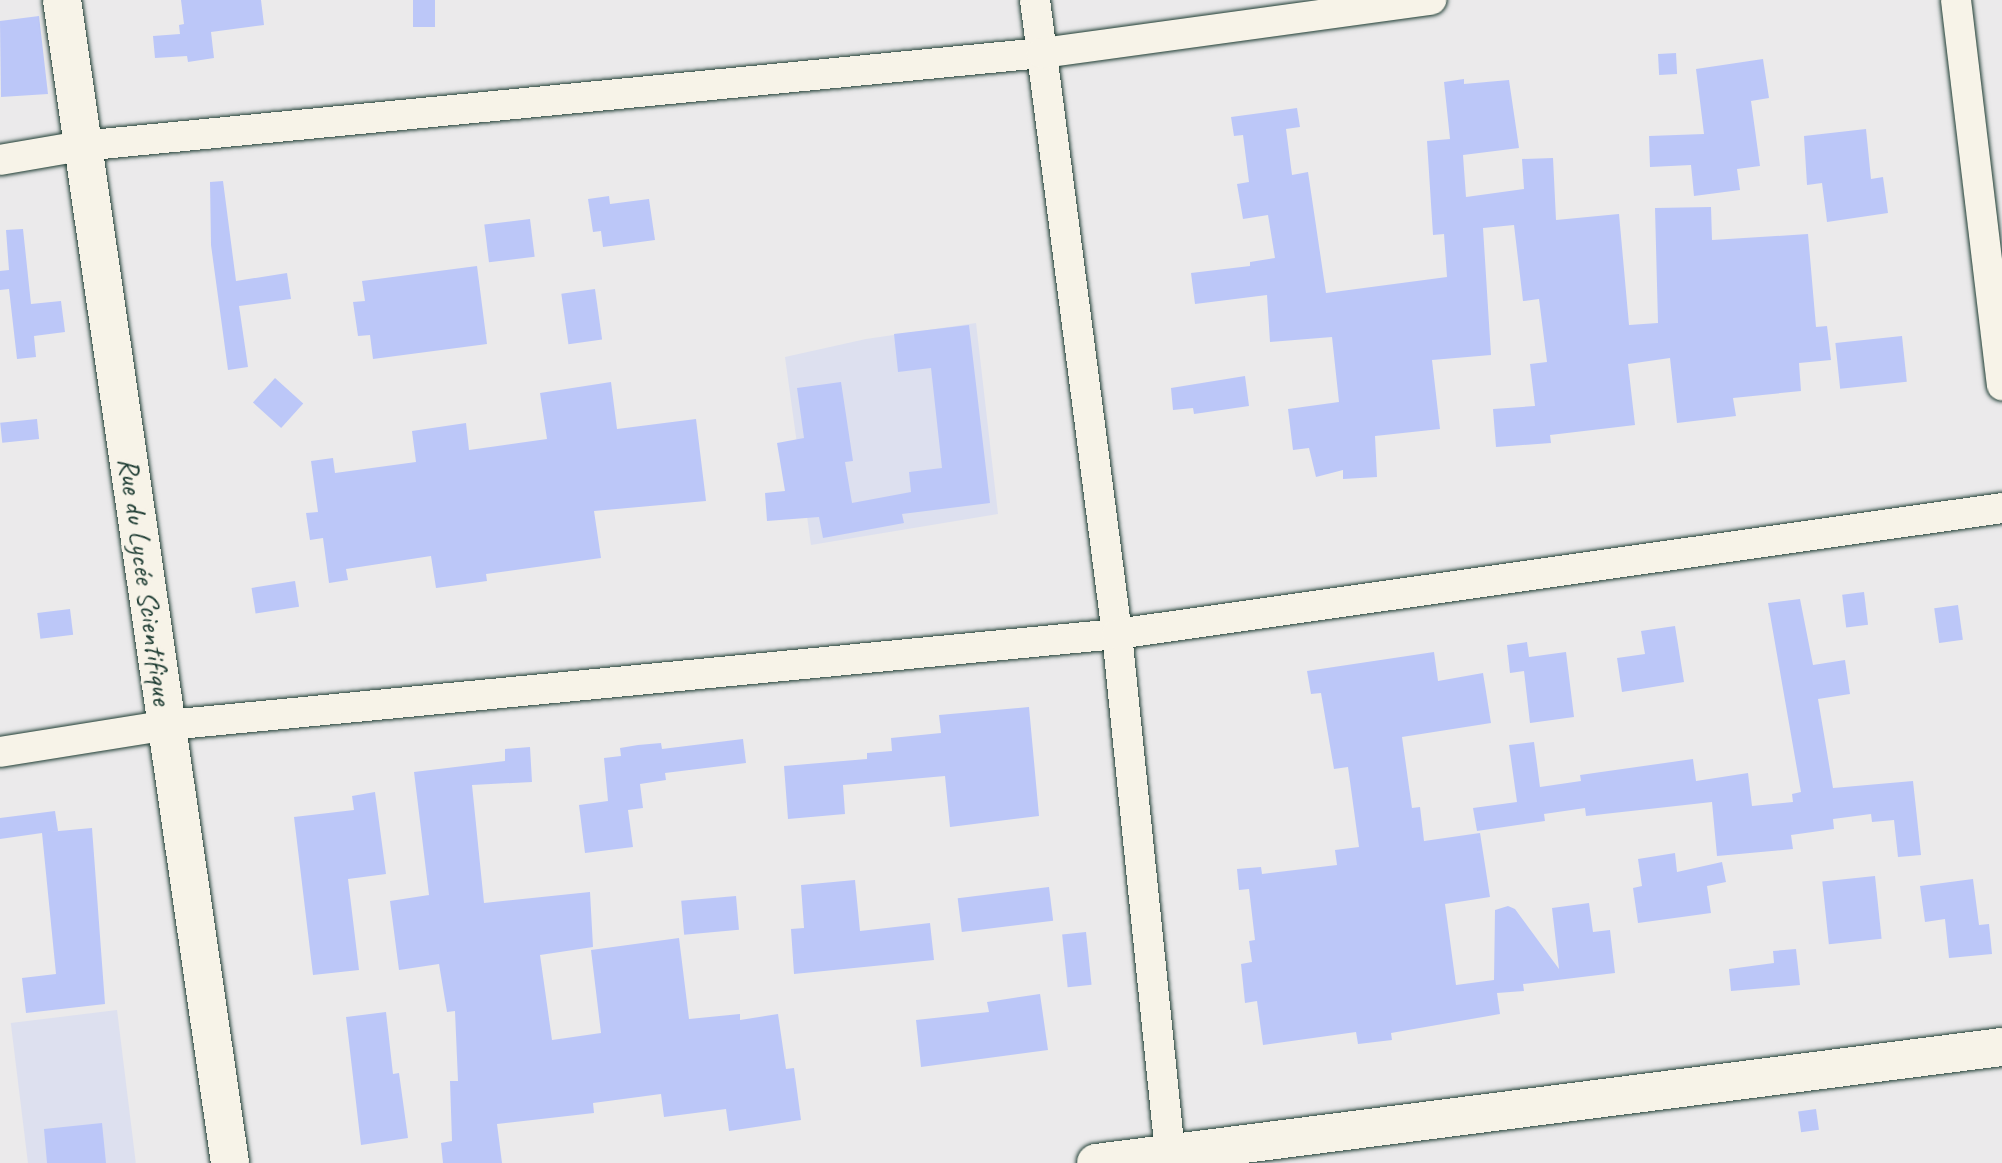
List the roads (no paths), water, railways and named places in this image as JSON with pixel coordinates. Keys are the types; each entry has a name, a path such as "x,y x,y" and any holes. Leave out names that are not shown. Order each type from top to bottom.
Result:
{"street":[{"name":"Rue du Lycée Scientifique","path":"62,0 230,1163"},
{"path":"1035,0 1117,634 1171,1158"},
{"path":"0,160 82,146 1042,53 1431,0"},
{"path":"1956,0 2002,385"},
{"path":"0,752 167,725 1117,634 2002,508"},
{"path":"1096,1163 1171,1158 2002,1047"}]}
